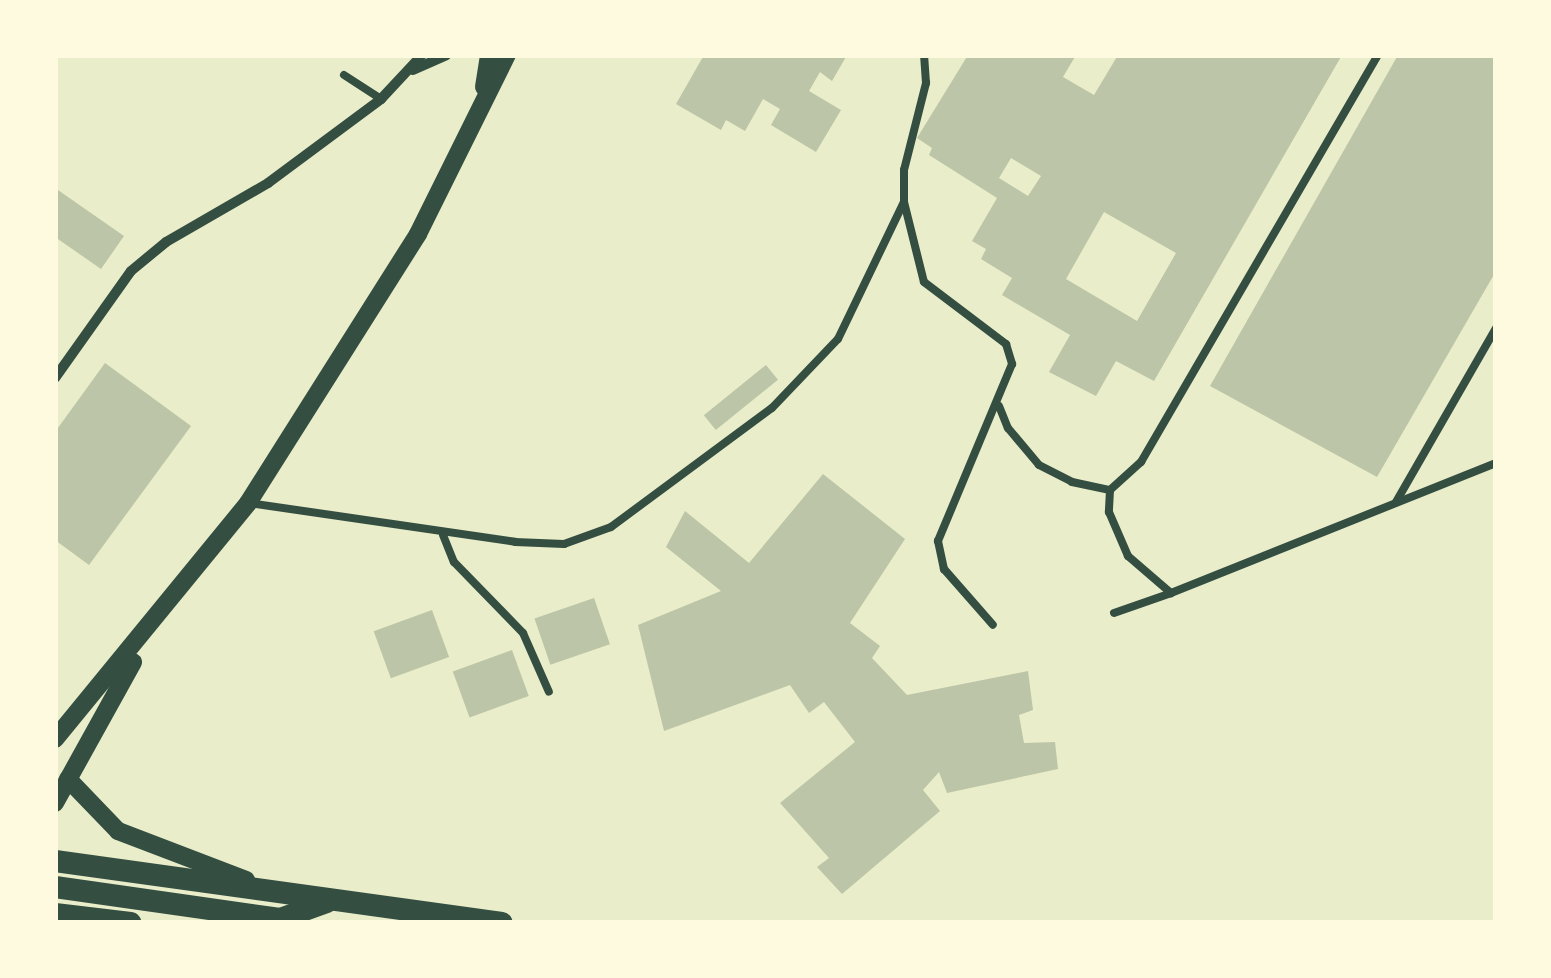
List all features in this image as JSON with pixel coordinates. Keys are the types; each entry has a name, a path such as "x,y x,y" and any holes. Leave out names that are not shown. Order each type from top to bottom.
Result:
{"main road":[{"path":"55,861 502,923"},
{"path":"55,887 280,919 331,901"},
{"path":"55,914 130,923"}],"street":[{"path":"55,378 131,271 166,242 268,183 381,99 422,55"},
{"path":"412,70 446,55"},
{"path":"481,103 489,55"},
{"path":"55,739 156,623 248,503 418,234 507,55"},
{"path":"55,803 156,623"},
{"path":"68,779 118,831 282,894"}],"lane":[{"path":"924,55 926,83 904,170 904,202 924,282 1006,344 1012,364 1000,406 938,541 944,569 994,625"},
{"path":"1171,593 1128,556 1109,512 1110,490 1140,462 1166,423 1378,55"},
{"path":"344,75 381,99"},
{"path":"248,503 442,535 564,544 611,526 772,408 838,339 904,202"},
{"path":"1396,503 1496,328"},
{"path":"1000,406 1008,428 1039,465 1072,482 1110,490"},
{"path":"1114,612 1171,593 1496,463"},
{"path":"442,535 454,562 523,633 549,692"}],"building":[{"path":"704,55 847,55 832,81 820,72 809,91 841,110 816,152 771,125 780,109 763,99 745,131 726,120 721,130 676,104"},
{"path":"968,55 1076,55 1063,77 1094,95 1118,55 1342,55 1154,381 1116,361 1096,396 1049,372 1070,335 1002,295 1012,278 981,259 986,249 972,241 997,198 929,155 932,148 917,138","holes":["1011,158 1041,176 1028,196 999,178","1104,212 1176,253 1137,321 1066,279"]},
{"path":"1398,55 1496,55 1496,271 1377,477 1210,386"},
{"path":"55,188 124,236 101,269 55,237"},
{"path":"105,363 191,426 89,565 55,540 55,432"},
{"path":"766,365 778,380 716,430 704,415"},
{"path":"823,474 905,539 850,623 880,646 872,658 907,695 1028,671 1033,710 1019,715 1024,743 1055,742 1058,769 947,793 939,772 923,790 940,811 842,894 817,867 829,858 780,803 855,742 824,702 809,713 790,685 664,731 638,625 721,591 666,547 685,511 749,563"},
{"path":"594,598 610,644 550,665 534,619"},
{"path":"432,610 449,657 391,678 374,631"},
{"path":"512,650 529,696 470,718 453,672"}]}
